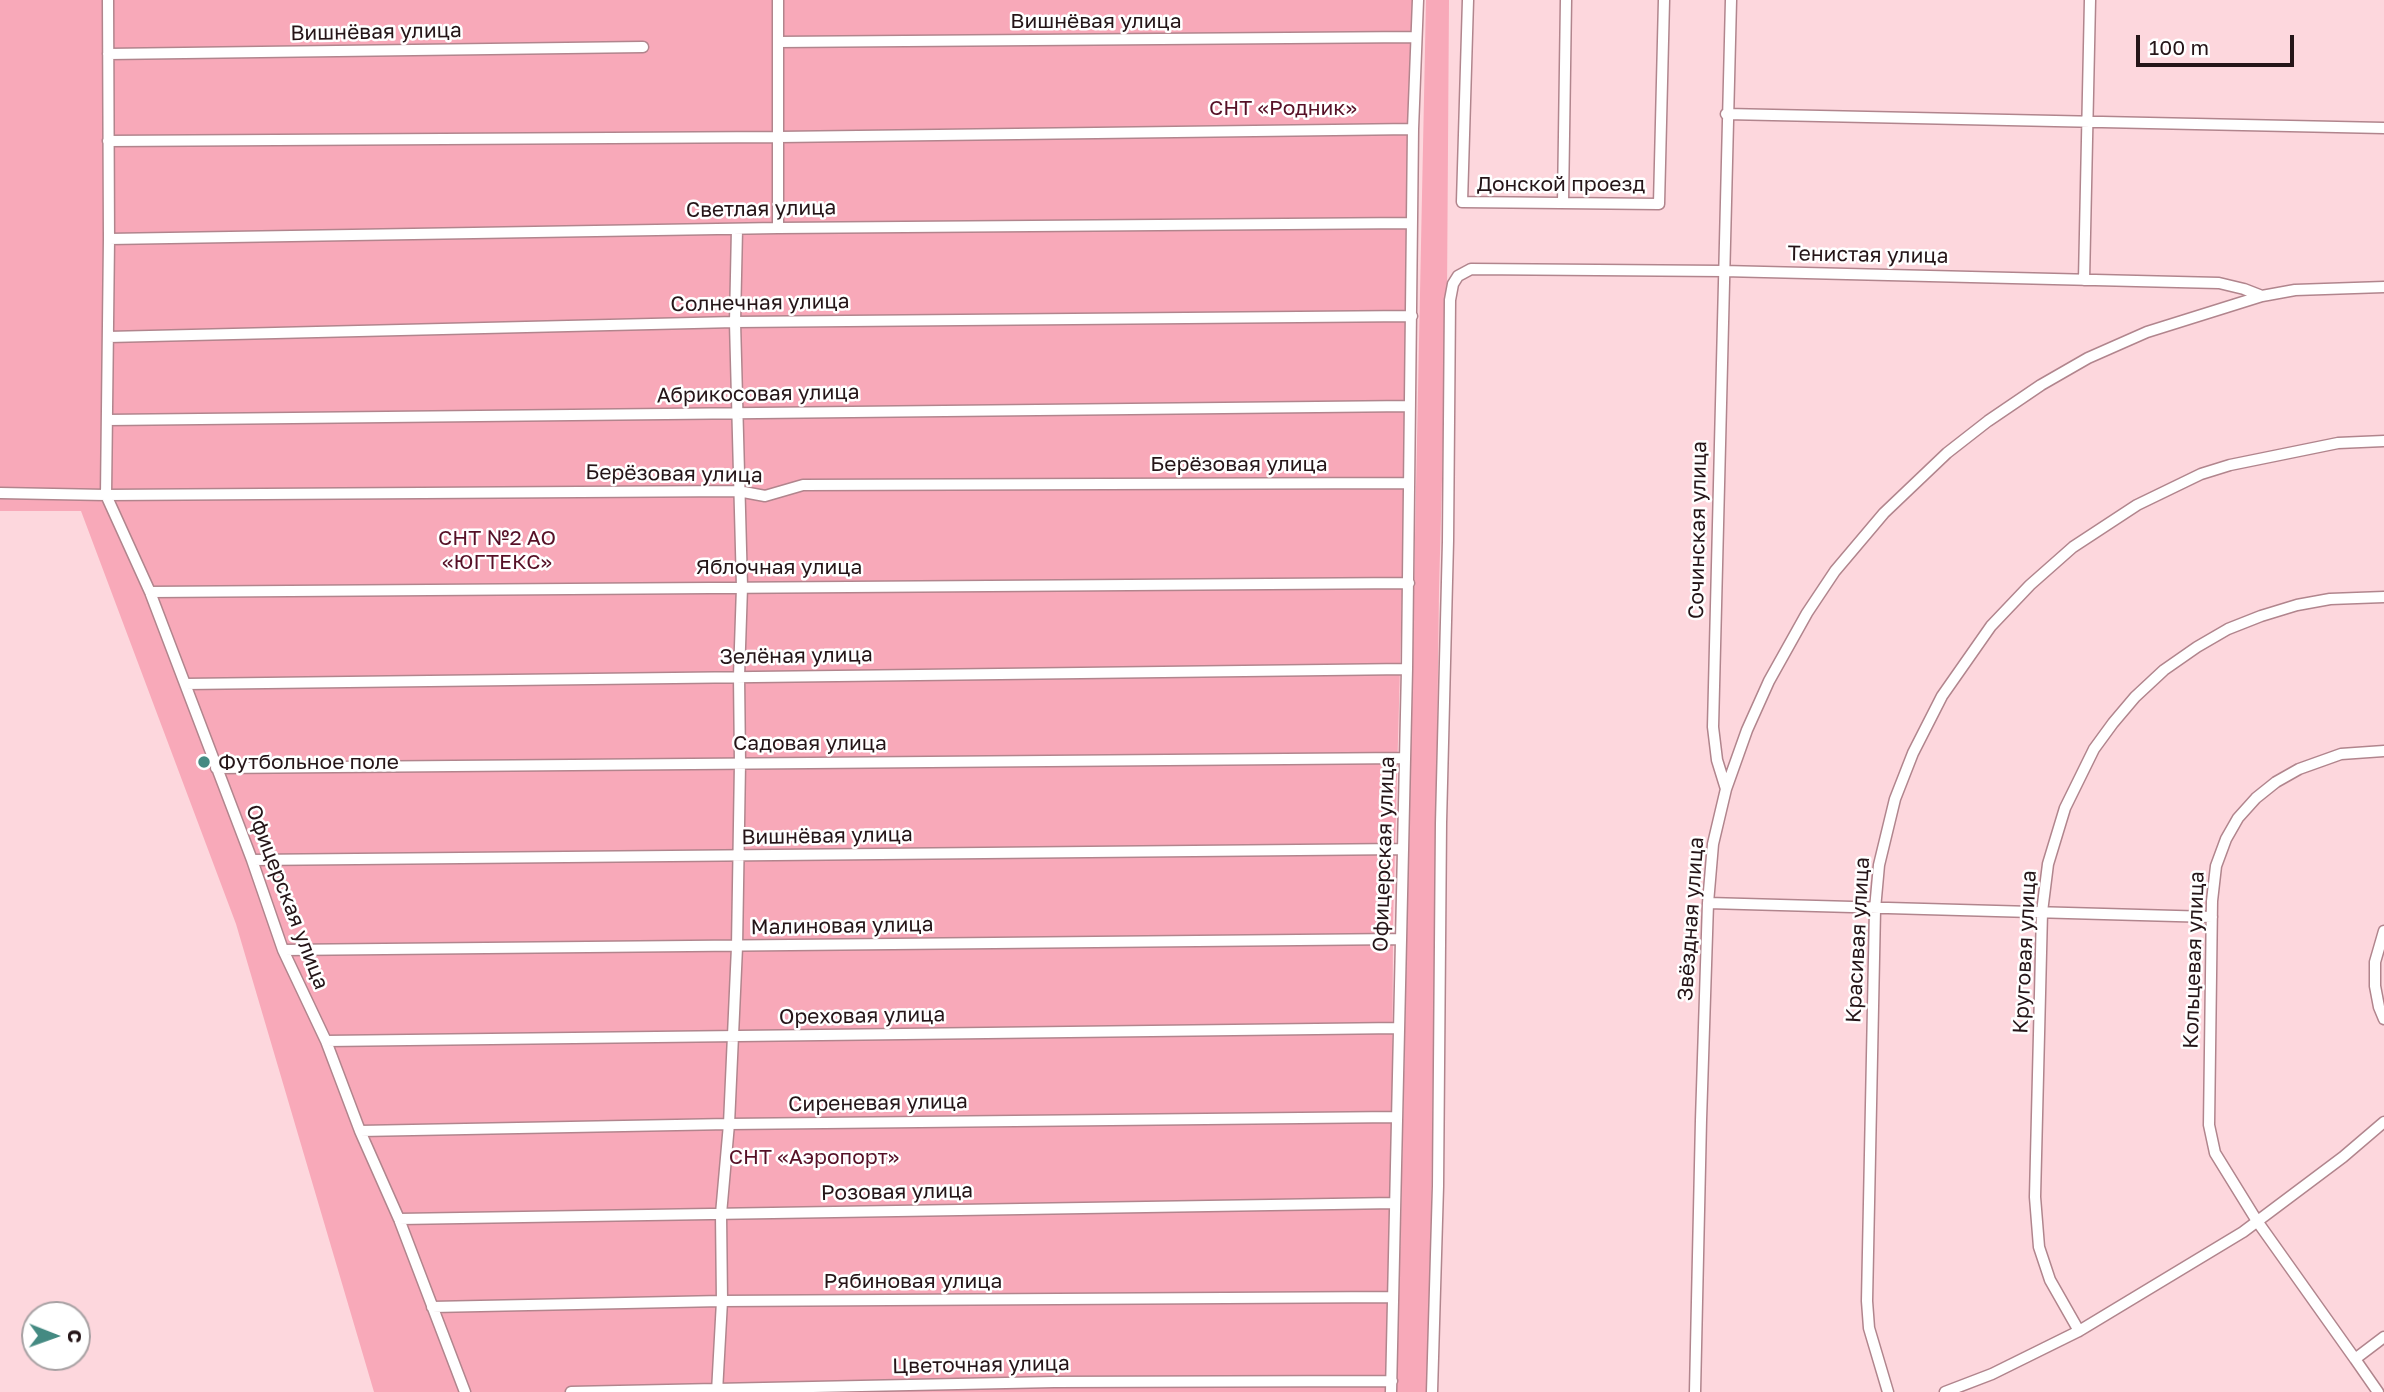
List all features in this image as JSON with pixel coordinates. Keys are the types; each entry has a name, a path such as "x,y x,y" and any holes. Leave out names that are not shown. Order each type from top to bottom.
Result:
{"street":[{"path":"106,495 108,0"},
{"path":"778,0 778,228"},
{"name":"Офицерская улица","path":"1391,1392 1409,583 1413,129 1418,0"},
{"name":"Донской проезд","path":"1468,0 1462,202 1659,204 1664,0"},
{"path":"1563,202 1566,0"},
{"name":"Сочинская улица","path":"1726,789 1717,760 1713,727 1726,114 1731,0"},
{"path":"2084,280 2090,0"},
{"name":"Вишнёвая улица","path":"778,42 1415,37"},
{"name":"Вишнёвая улица","path":"108,54 643,47"},
{"path":"1726,114 2384,128"},
{"path":"108,141 779,137 1413,129"},
{"name":"Светлая улица","path":"109,239 778,228 1412,223"},
{"path":"717,1390 722,1301 721,1214 729,1124 737,947 742,587 735,322 737,229"},
{"name":"Тенистая улица","path":"1432,1392 1438,1186 1450,300 1453,284 1458,276 1471,269 1723,271 2219,284 2262,296"},
{"name":"Звёздная улица","path":"1695,1392 1701,1106 1708,903 1713,844 1726,789 1747,730 1769,681 1807,612 1835,571 1884,513 1947,453 2041,385 2088,358 2147,332 2262,296 2295,290 2384,287"},
{"name":"Солнечная улица","path":"108,337 735,322 1412,316"},
{"name":"Абрикосовая улица","path":"107,420 1410,406"},
{"name":"Красивая улица","path":"1888,1392 1869,1328 1867,1301 1875,909 1879,865 1895,799 1913,753 1942,696 1991,626 2030,585 2073,547 2137,505 2201,474 2230,465 2338,443 2384,441"},
{"name":"Берёзовая улица","path":"0,493 106,495 738,491 765,496 803,485 1409,483"},
{"name":"Офицерская улица","path":"106,495 150,592 252,860 283,950 326,1041 360,1131 399,1219 465,1392"},
{"name":"Яблочная улица","path":"150,592 1409,583"},
{"name":"Круговая улица","path":"2078,1331 2050,1280 2039,1247 2035,1197 2042,912 2048,864 2065,808 2094,749 2113,723 2164,670 2197,647 2228,629 2297,605 2330,599 2384,597"},
{"name":"Зелёная улица","path":"186,684 1407,669"},
{"name":"Кольцевая улица","path":"2378,1392 2256,1221 2215,1153 2209,1125 2212,917 2216,866 2226,839 2238,818 2256,798 2276,782 2319,760 2341,754 2384,751"},
{"name":"Садовая улица","path":"216,768 1405,758"},
{"name":"Вишнёвая улица","path":"252,860 1403,849"},
{"path":"1708,903 2212,917"},
{"path":"2384,931 2375,962 2375,986 2384,1019"},
{"name":"Малиновая улица","path":"283,950 1400,939"},
{"name":"Ореховая улица","path":"326,1041 1399,1028"},
{"name":"Сиреневая улица","path":"360,1131 1396,1116"},
{"path":"1945,1392 1992,1374 2078,1331 2243,1232 2343,1157 2384,1122"},
{"name":"Розовая улица","path":"399,1219 1395,1203"},
{"name":"Рябиновая улица","path":"432,1307 722,1301 1393,1297"},
{"path":"2355,1359 2384,1337"},
{"name":"Цветочная улица","path":"571,1392 1068,1382 1392,1381"}],"green space":[{"path":"0,0 1412,0 1412,229 1393,923 1391,1392 374,1392 236,924 81,511 0,511"},
{"path":"1426,0 1449,0 1447,294 1439,590 1429,1392 1395,1392 1401,1222"}],"place":[{"name":"Футбольное поле","path":"204,762"}],"park label":[{"name":"СНТ «Родник»","path":"1283,108"},
{"name":"СНТ №2 АО «ЮГТЕКС»","path":"497,550"},
{"name":"СНТ «Аэропорт»","path":"814,1157"}]}
